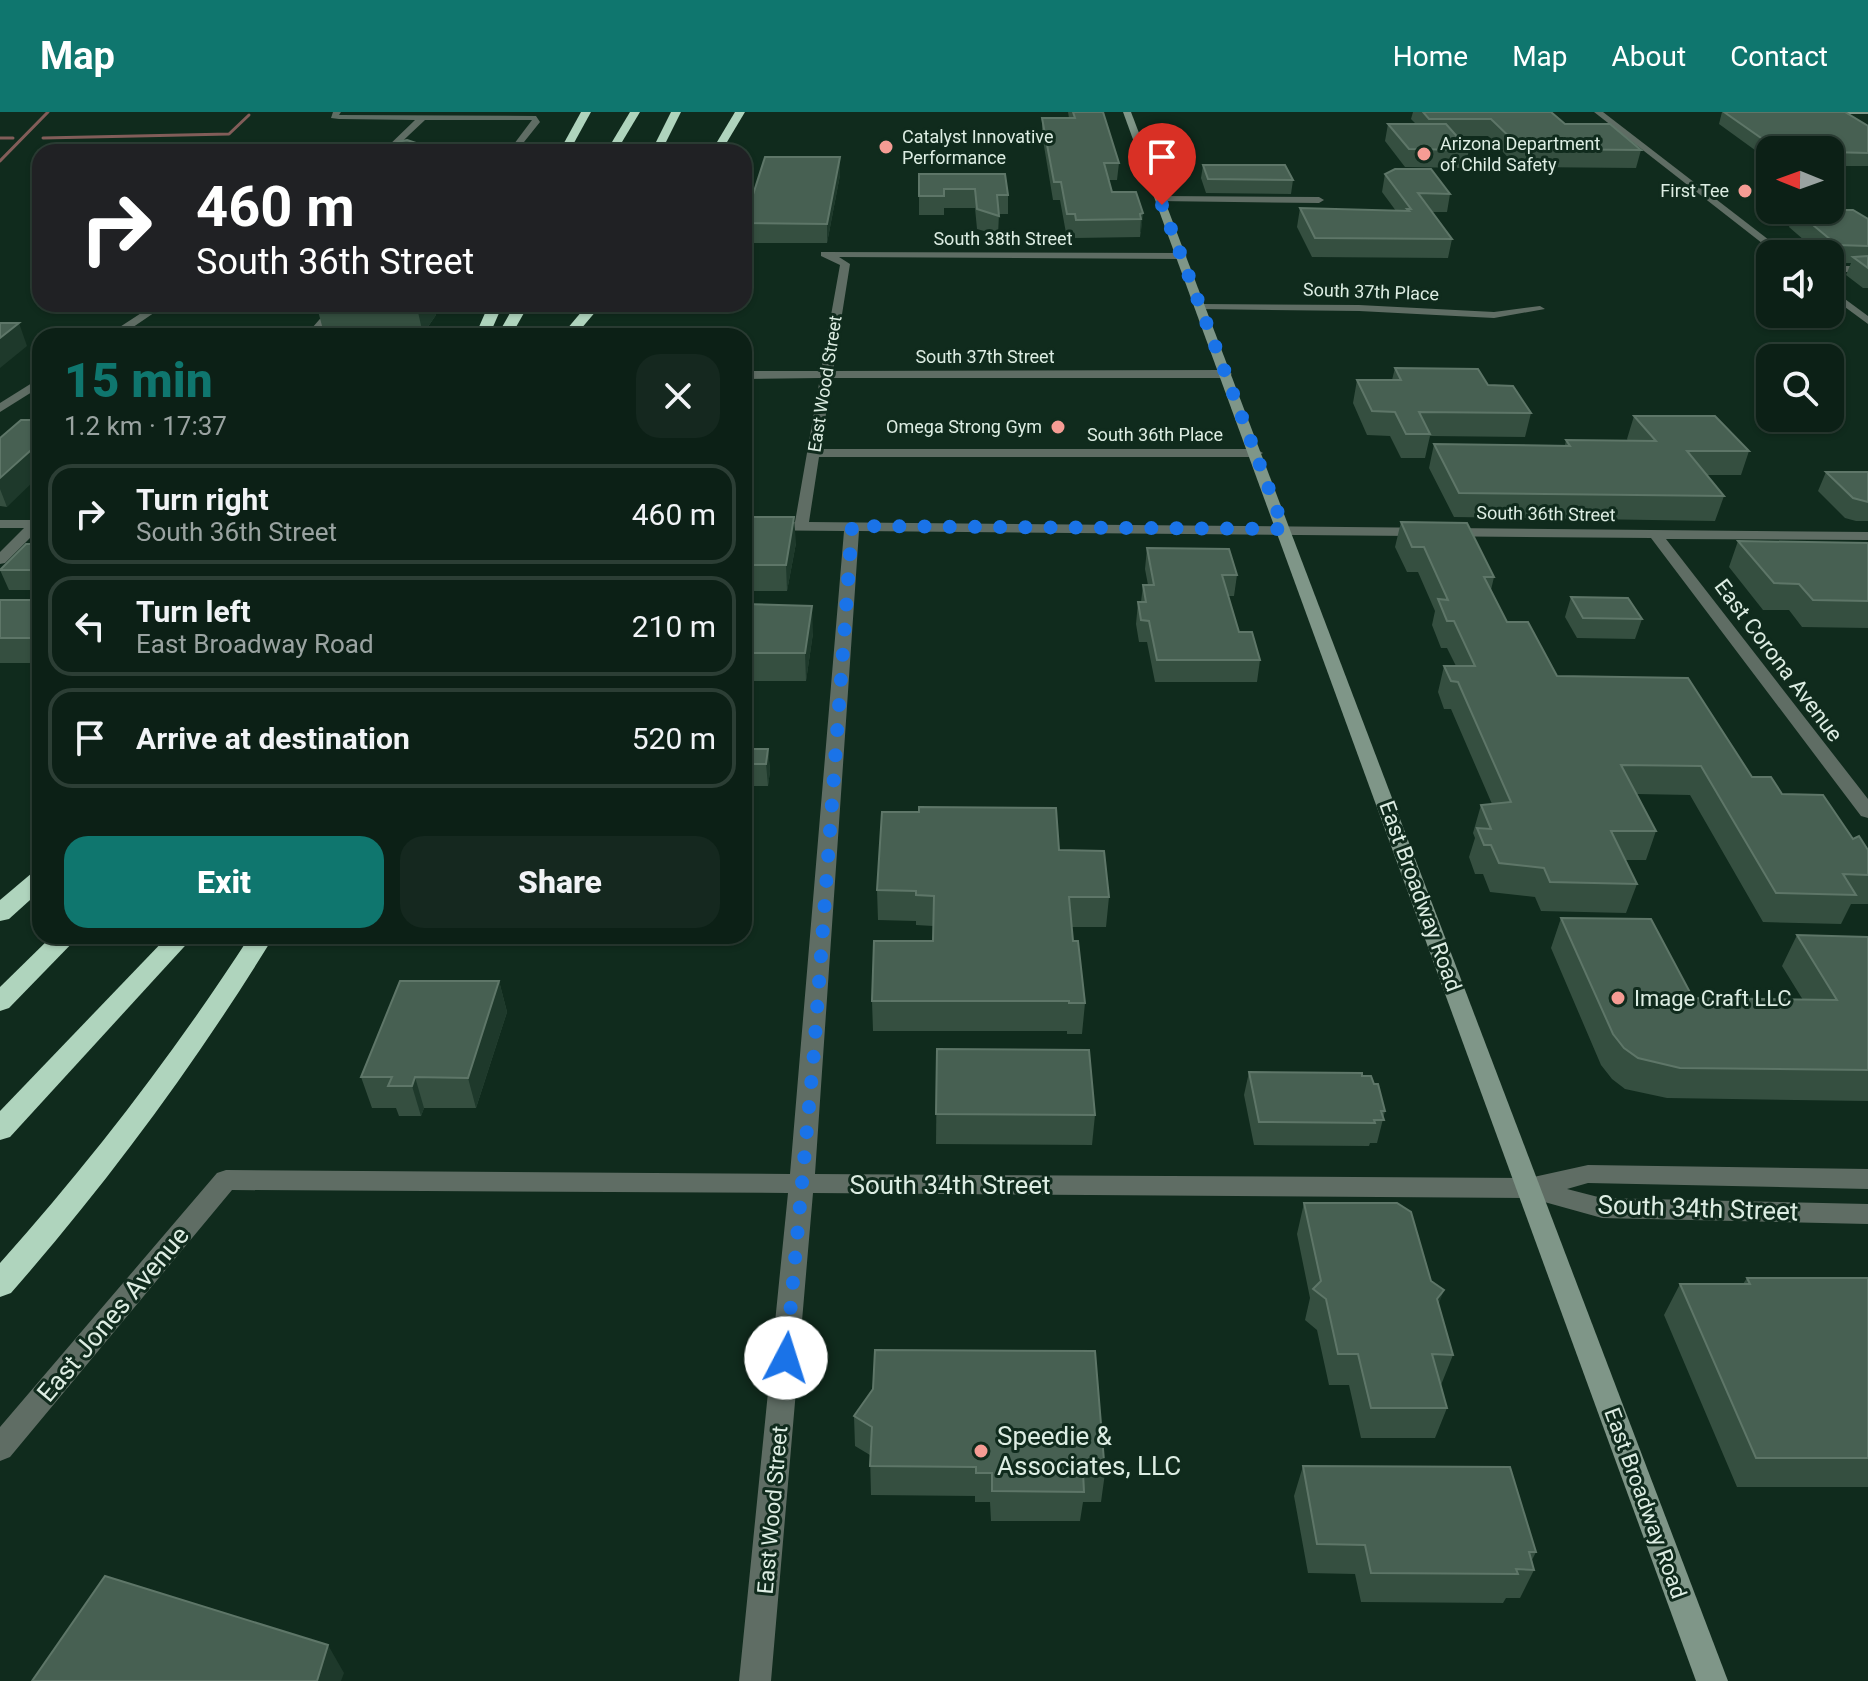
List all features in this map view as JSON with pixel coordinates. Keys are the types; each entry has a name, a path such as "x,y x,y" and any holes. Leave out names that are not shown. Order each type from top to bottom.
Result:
{"highway":[{"path":"568,144 586,112"},
{"path":"616,144 635,112"},
{"path":"660,144 676,112"},
{"path":"721,144 740,112"},
{"path":"573,328 588,312"},
{"path":"0,913 32,885"},
{"path":"0,1002 59,944"},
{"path":"0,1129 174,944"},
{"path":"0,1284 123,1136 257,944"}],"main road":[{"name":"East Broadway Road","path":"1127,112 1712,1681"},
{"path":"1835,112 1868,112"}],"street":[{"path":"337,112 334,116 536,118 518,144"},
{"path":"1598,112 1764,240"},
{"path":"394,144 423,117"},
{"path":"1160,199 1319,200"},
{"name":"South 38th Street","path":"825,254 1182,256"},
{"name":"East Wood Street","path":"801,526 845,264 825,254"},
{"path":"1844,269 1868,269"},
{"path":"1844,302 1868,321"},
{"name":"South 37th Place","path":"1201,307 1359,308 1494,315 1540,309"},
{"path":"124,328 150,312"},
{"path":"317,328 332,312"},
{"name":"South 37th Street","path":"752,375 1226,374"},
{"path":"0,408 32,387"},
{"name":"South 36th Place","path":"814,453 1256,453"},
{"path":"0,524 32,524"},
{"name":"South 36th Street","path":"752,526 1868,536"},
{"name":"East Wood Street","path":"755,1681 802,1185 852,526"},
{"path":"0,560 32,530"},
{"name":"East Corona Avenue","path":"1655,534 1868,812"},
{"name":"South 34th Street","path":"226,1180 1529,1188 1588,1174 1868,1179"},
{"name":"East Jones Avenue","path":"0,1448 226,1180"},
{"name":"South 34th Street","path":"1529,1188 1602,1208 1868,1214"}],"building":[{"path":"1073,112 1103,112 1119,163 1104,163 1112,192 1136,192 1143,213 1140,214 1141,219 1076,220 1075,214 1067,214 1061,182 1054,182 1042,118 1075,118"},
{"path":"1423,112 1551,112 1565,124 1610,124 1641,150 1522,149 1491,119 1429,119"},
{"path":"1724,112 1845,112 1868,126 1868,153 1844,152 1844,136 1758,136"},
{"path":"1388,124 1446,124 1469,150 1409,149"},
{"path":"407,140 419,144 395,144"},
{"path":"765,157 840,157 827,224 752,223 752,198"},
{"path":"1203,165 1285,165 1293,180 1208,179"},
{"path":"1395,169 1431,169 1450,194 1418,193 1452,239 1315,238 1300,208 1409,211 1407,209 1411,209 1385,174"},
{"path":"919,174 1005,174 1008,195 997,195 999,216 977,209 975,189 944,189 944,196 919,196"},
{"path":"1844,210 1853,210 1868,219 1868,246 1844,245 1844,240 1831,240 1812,224 1844,224"},
{"path":"1868,256 1868,268 1853,257"},
{"path":"0,323 19,323 0,338"},
{"path":"1395,368 1478,369 1488,385 1513,386 1531,413 1419,412 1430,434 1406,434 1395,412 1372,411 1357,380 1401,380"},
{"path":"1634,416 1715,416 1749,451 1687,451 1724,496 1459,493 1434,444 1570,446 1566,440 1656,441"},
{"path":"21,420 32,420 32,449 0,478 0,438"},
{"path":"1826,472 1868,472 1868,502 1853,498"},
{"path":"752,517 794,517 786,565 752,565"},
{"path":"1401,522 1467,523 1494,577 1484,577 1507,622 1528,622 1557,676 1688,678 1752,777 1771,777 1782,794 1823,795 1853,839 1859,836 1868,850 1868,875 1843,874 1856,895 1776,893 1701,766 1621,765 1656,831 1611,831 1637,884 1550,882 1544,868 1499,863 1491,845 1484,845 1477,828 1491,829 1481,805 1511,802 1458,682 1451,681 1444,666 1475,666 1454,621 1447,621 1438,599 1448,600 1424,547 1412,547"},
{"path":"1738,541 1868,543 1868,601 1813,600 1799,584 1774,583"},
{"path":"26,544 32,544 32,570 0,570"},
{"path":"1147,548 1229,549 1237,575 1222,575 1239,632 1252,632 1260,660 1157,660 1149,621 1141,620 1138,602 1146,602 1143,585 1154,585"},
{"path":"1571,597 1628,598 1642,619 1583,618"},
{"path":"0,600 32,600 32,638 0,638"},
{"path":"752,604 812,606 805,653 752,653"},
{"path":"752,749 768,749 766,764 752,764"},
{"path":"919,807 1056,808 1059,850 1104,851 1109,897 1069,897 1073,941 1078,941 1085,1003 872,1001 874,941 933,941 934,896 916,895 916,891 877,890 882,812 919,812"},
{"path":"1561,918 1651,919 1693,998 1837,1000 1797,935 1868,937 1868,1070 1680,1068 1638,1058 1624,1048 1613,1034"},
{"path":"400,981 499,981 468,1078 415,1077 412,1086 388,1086 392,1077 361,1077"},
{"path":"937,1049 1089,1050 1095,1115 936,1114"},
{"path":"1249,1072 1362,1073 1362,1076 1371,1076 1374,1084 1378,1084 1385,1111 1381,1111 1384,1120 1374,1120 1375,1123 1259,1122"},
{"path":"1304,1203 1397,1203 1411,1212 1431,1281 1444,1290 1437,1299 1453,1355 1432,1354 1447,1408 1371,1408 1358,1354 1338,1354 1326,1299 1313,1289 1321,1281"},
{"path":"1747,1278 1868,1278 1868,1458 1756,1458 1680,1284 1750,1284"},
{"name":"Speedie & Associates, LLC","path":"875,1350 1095,1351 1105,1473 1083,1472 1084,1492 992,1491 992,1473 976,1473 976,1467 870,1466 872,1427 854,1416 873,1389"},
{"path":"1303,1466 1510,1467 1536,1552 1529,1552 1534,1570 1516,1569 1518,1574 1371,1573 1365,1545 1317,1544"},
{"path":"105,1576 328,1645 317,1681 32,1681"}],"waterway":[{"path":"0,161 48,112"},
{"path":"43,138 229,134 249,115"},
{"path":"0,138 13,138"}],"place":[{"name":"Catalyst Innovative Performance","path":"886,147"},
{"name":"Arizona Department of Child Safety","path":"1424,154"},
{"name":"First Tee","path":"1745,191"},
{"name":"Omega Strong Gym","path":"1058,427"},
{"name":"Image Craft LLC","path":"1618,998"},
{"name":"Speedie & Associates, LLC","path":"981,1451"}],"route":[{"path":"786,1358 814,1052 852,526 1284,529 1162,205"}]}
